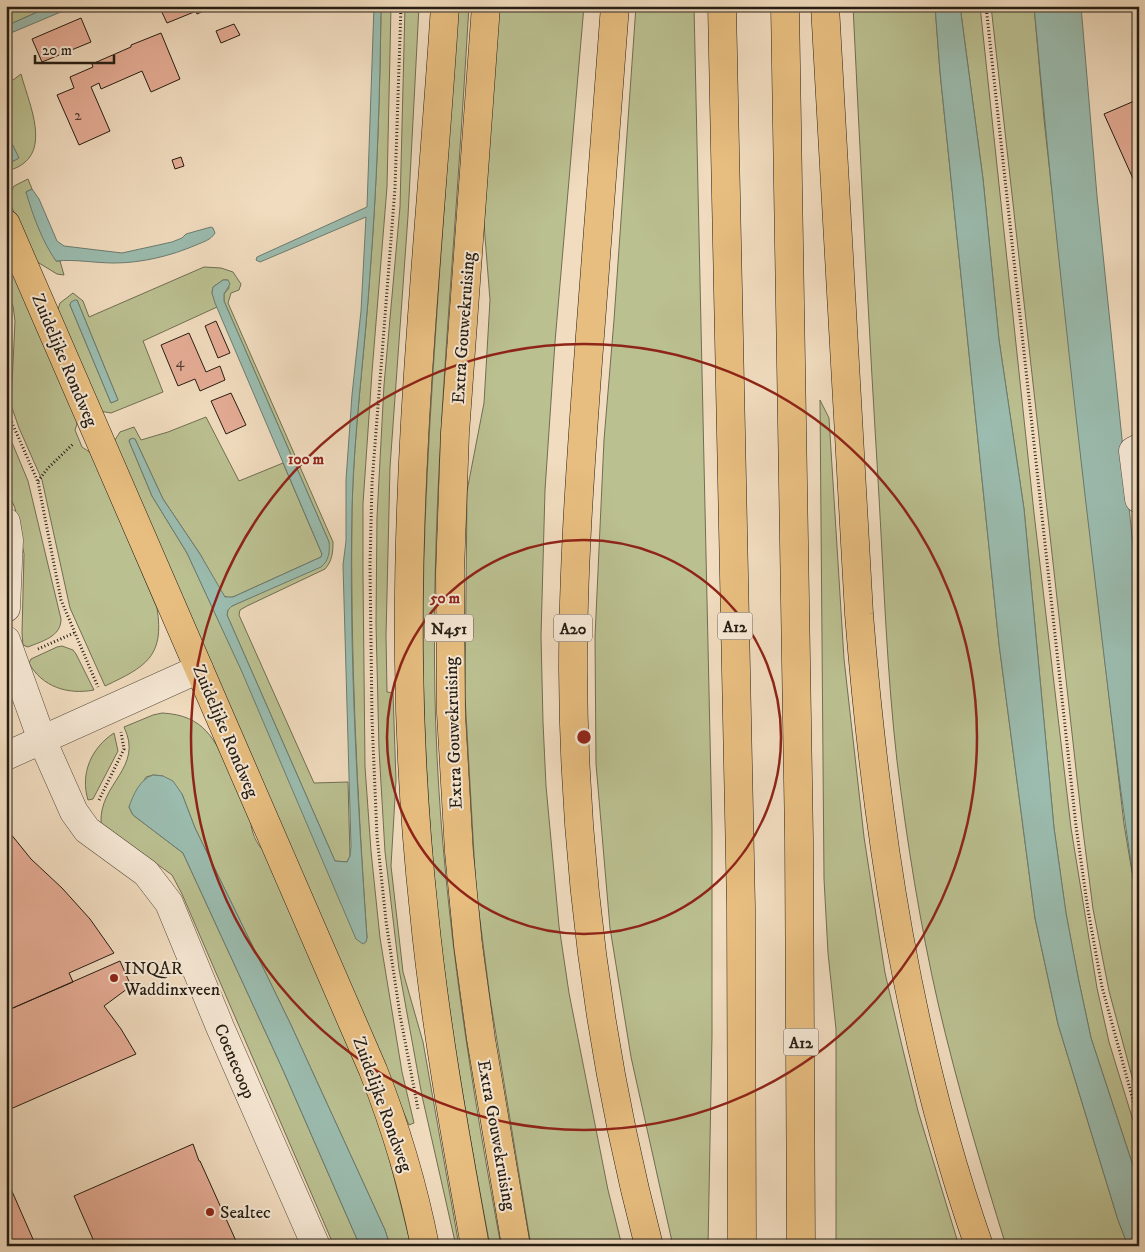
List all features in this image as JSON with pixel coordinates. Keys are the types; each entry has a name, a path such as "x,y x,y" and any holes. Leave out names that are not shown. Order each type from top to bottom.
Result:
{"main road":[{"name":"N451","path":"445,6 412,484 409,616 410,710 418,852 428,945 448,1089 475,1246"},
{"name":"Extra Gouwekruising","path":"486,6 455,433 450,562 451,704 458,843 468,946 480,1039 516,1246"},
{"name":"A20","path":"615,6 576,544 573,630 574,728 586,904 601,1014 620,1124 649,1246"},
{"name":"A12","path":"722,6 741,907 742,1246"},
{"name":"A12","path":"784,6 799,839 801,1246"},
{"path":"825,6 859,614 876,790 887,869 914,1012 950,1153 979,1246"},
{"name":"Zuidelijke Rondweg","path":"6,224 380,1089 400,1142 411,1180 425,1246"}],"street":[{"path":"1139,448 1133,451 1139,499"},
{"path":"6,522 8,540 6,608"},
{"name":"Coenecoop","path":"6,640 42,740 74,812 86,830 146,873 169,903 220,1027 316,1246"},
{"path":"6,756 199,670"}],"path":[{"path":"986,6 1076,826 1088,910 1102,987 1139,1122"},
{"name":"Zuidelijke Rondweg","path":"6,301 6,395"},
{"path":"6,409 38,482 61,600 74,634"},
{"path":"38,482 60,455 94,426"}],"green space":[{"path":"6,6 51,6 6,26"},
{"path":"381,6 391,6 387,187 363,504 365,767 380,938 402,1072 414,1123 409,1125 113,443 120,432 134,427 141,440 206,417 239,481 283,463 322,554 321,557 233,597 228,597 221,593 200,554 163,499 135,439 130,439 129,441 152,496 187,553 367,938 355,722 352,615 352,507 355,448 375,207"},
{"path":"405,6 419,6 408,216 390,467 386,636 387,692 393,693 396,780 391,866 403,972 423,1042 459,1246 456,1246 422,1096 399,969 385,852 379,749 376,623 377,517 384,385 400,207"},
{"path":"457,6 469,6 444,376 435,566 434,629 437,756 446,879 453,941 479,1124 501,1246 490,1246 451,1019 434,870 428,797 425,723 423,604 428,466"},
{"path":"498,6 584,6 555,342 545,490 541,636 543,722 546,786 559,926 569,993 608,1190 622,1246 531,1246 490,998 476,889 465,696 467,491 484,403 490,300 484,224"},
{"path":"636,6 694,6 712,828 712,1036 708,1246 673,1246 631,1057 610,928 596,764 595,637 604,440"},
{"path":"853,6 935,6 940,72 999,644 1035,918 1058,1024 1118,1220 1128,1246 1006,1246 970,1125 938,1003 925,943 910,852 897,761 891,695 868,313"},
{"path":"960,6 980,6 1034,513 1071,828 1097,988 1109,1042 1139,1140 1139,1184 1091,1038 1066,914 1054,828 1024,509 999,340 983,179"},
{"path":"991,6 1034,6 1044,119 1084,483 1124,824 1139,914 1139,1103 1109,991 1093,909"},
{"path":"21,74 34,120 35,144 31,155 24,163 16,168 6,170 6,154 10,163 18,158 6,131 6,80 13,80"},
{"path":"28,179 32,189 26,192 56,261 60,261 64,275 57,274 34,260 10,203 11,192 14,186"},
{"path":"6,255 76,417 77,424 75,430 82,447 91,453 157,608 158,638 155,649 149,658 131,673 105,686 70,608 42,480 11,405 15,321 13,306 6,288"},
{"path":"204,267 221,268 233,272 241,284 239,290 231,293 228,303 333,542 333,550 332,557 325,569 247,606 240,610 239,615 314,783 348,782 350,856 347,862 335,861 227,615 228,610 232,606 324,564 329,542 224,301 224,294 229,288 228,280 223,280 213,287 212,293 217,307 143,341 163,392 111,413 99,411 57,312 60,303 73,293 83,301 89,317","holes":["77,300 118,400 111,403 70,305"]},
{"path":"820,400 829,418 844,659 864,837 885,973 918,1111 959,1246 836,1246 836,1029 828,953 824,879"},
{"path":"6,428 28,481 61,619 58,630 50,638 28,647 23,645 22,633 24,554 15,508 6,487"},
{"path":"62,646 73,650 76,654 94,690 65,690 48,683 34,671 29,663 31,659"},
{"path":"162,713 188,718 198,724 206,731 219,750 251,823 255,838 263,850 363,1078 385,1141 411,1246 390,1246 385,1230 291,1025 195,828 182,794 163,776 153,775 146,777 129,807 133,815 183,853 283,1070 360,1246 334,1246 182,894 172,875 101,823 102,809 129,754 129,741 124,727"},
{"path":"114,733 118,751 93,799 88,800 85,781 89,762 99,746"}],"shaded area":[{"path":"51,6 75,6 6,35 6,26"},
{"path":"374,6 381,6 379,106 368,302 355,448 351,561 355,723 367,938 363,944 356,939 242,672 187,553 152,496 129,441 132,438 135,439 163,499 200,554 225,597 233,597 321,557 322,554 215,303 212,293 213,287 223,280 228,280 230,284 224,294 224,301 329,542 329,549 327,559 321,567 232,606 228,610 227,615 335,861 347,862 351,846 343,565 346,541 346,480 352,395 361,311 366,217 260,262 256,260 257,257 367,207"},
{"path":"935,6 960,6 983,179 999,340 1024,509 1054,828 1066,913 1091,1038 1139,1184 1139,1246 1128,1246 1118,1220 1058,1024 1035,918 999,644 940,72"},
{"path":"1034,6 1081,6 1097,196 1139,604 1139,914 1114,739 1085,494 1054,215"},
{"path":"6,131 19,158 10,163 6,154"},
{"path":"32,189 39,199 57,241 64,246 122,253 172,242 186,234 211,227 215,233 207,240 186,249 166,256 145,260 124,263 56,261 42,237 26,192"},
{"path":"77,300 118,400 111,403 70,305"},
{"path":"153,775 163,776 173,781 182,794 195,828 291,1025 385,1230 390,1246 360,1246 283,1070 183,853 133,815 129,807 135,793 144,780"}],"building":[{"path":"159,6 191,6 194,12 167,23"},
{"path":"193,6 212,6 212,7 197,14"},
{"path":"81,18 91,42 42,62 32,39"},
{"path":"234,24 240,35 221,43 216,31"},
{"path":"161,33 180,79 151,92 142,71 101,89 99,83 91,87 110,131 79,145 57,95 74,88 70,77 93,67 92,64 131,47 131,45"},
{"path":"1139,99 1139,192 1104,114"},
{"path":"181,157 184,166 175,169 172,160"},
{"path":"216,321 230,353 218,358 205,326"},
{"path":"189,333 206,372 220,366 225,380 200,391 195,379 178,386 161,345"},
{"path":"231,393 246,425 226,434 211,401"},
{"path":"6,828 31,859 62,888 90,919 114,953 69,973 73,982 6,1011"},
{"path":"120,961 131,986 104,1006 136,1054 6,1111 6,1011"},
{"path":"193,1144 236,1241 226,1246 96,1246 74,1196"},
{"path":"11,1189 36,1246 6,1246 6,1191"}],"place":[{"name":"INQAR Waddinxveen","path":"114,978"},
{"name":"Sealtec","path":"210,1212"}]}
